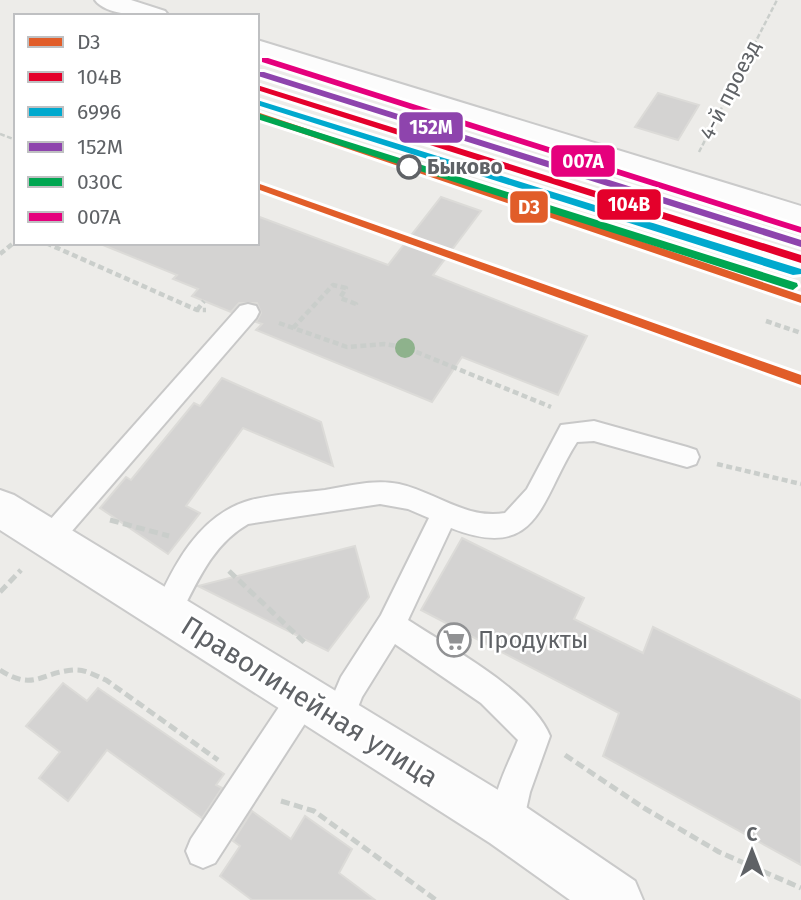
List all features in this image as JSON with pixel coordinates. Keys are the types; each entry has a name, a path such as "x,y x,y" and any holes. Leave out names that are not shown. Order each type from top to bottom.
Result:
{"main road":[{"path":"107,0 151,14"},
{"path":"259,48 801,216"},
{"name":"Праволинейная улица","path":"0,508 508,825 616,900"}],"lane":[{"path":"50,538 248,312"},
{"path":"167,612 204,546 239,515 373,494 397,494 465,522 489,527 511,523 528,511 552,460 570,432 594,431 687,457"},
{"path":"203,850 321,708 351,687 390,625 445,513"},
{"path":"390,625 492,692 535,737 514,792 508,825"}],"path":[{"name":"4-й проезд","path":"684,181 777,0"},
{"path":"0,254 14,243"},
{"path":"51,245 197,310 248,312 347,347 384,344 404,347 558,410"},
{"path":"293,328 333,285 346,288 340,298 356,304 355,307"},
{"path":"197,310 204,301"},
{"path":"766,321 801,333"},
{"path":"687,457 801,484"},
{"path":"535,737 601,777 644,808 719,852 801,888"}],"building":[{"path":"658,93 699,105 678,140 635,127"},
{"path":"441,197 481,211 433,275 587,336 558,395 462,357 432,402 256,330 262,324 256,322 261,313 257,303 239,303 231,312 192,296 198,289 173,279 177,275 103,245 259,245 259,217 388,265"},
{"path":"222,378 321,422 333,466 243,428 186,506 200,513 168,554 100,508 126,477 131,480 194,403 200,406"},
{"path":"462,538 584,598 574,619 643,653 653,627 801,700 801,865 603,756 619,713 421,610"},
{"path":"355,546 369,597 328,651 198,586"},
{"path":"63,683 87,701 98,688 224,774 216,785 222,788 202,818 107,750 68,801 39,778 60,752 26,726"},
{"path":"252,811 291,839 305,816 352,849 339,873 375,900 252,900 220,876 240,846 233,841"}],"transit line":[{"name":"007А","path":"265,60 801,230"},
{"name":"152М","path":"261,74 801,244"},
{"name":"104В","path":"259,88 801,259"},
{"name":"6996","path":"259,103 797,272"},
{"name":"D3","path":"259,116 801,299"},
{"name":"030C","path":"259,117 793,286"},
{"name":"D3","path":"259,187 801,380"}],"place":[{"name":"Быково","path":"409,167"},
{"name":"Продукты","path":"454,640"}]}
